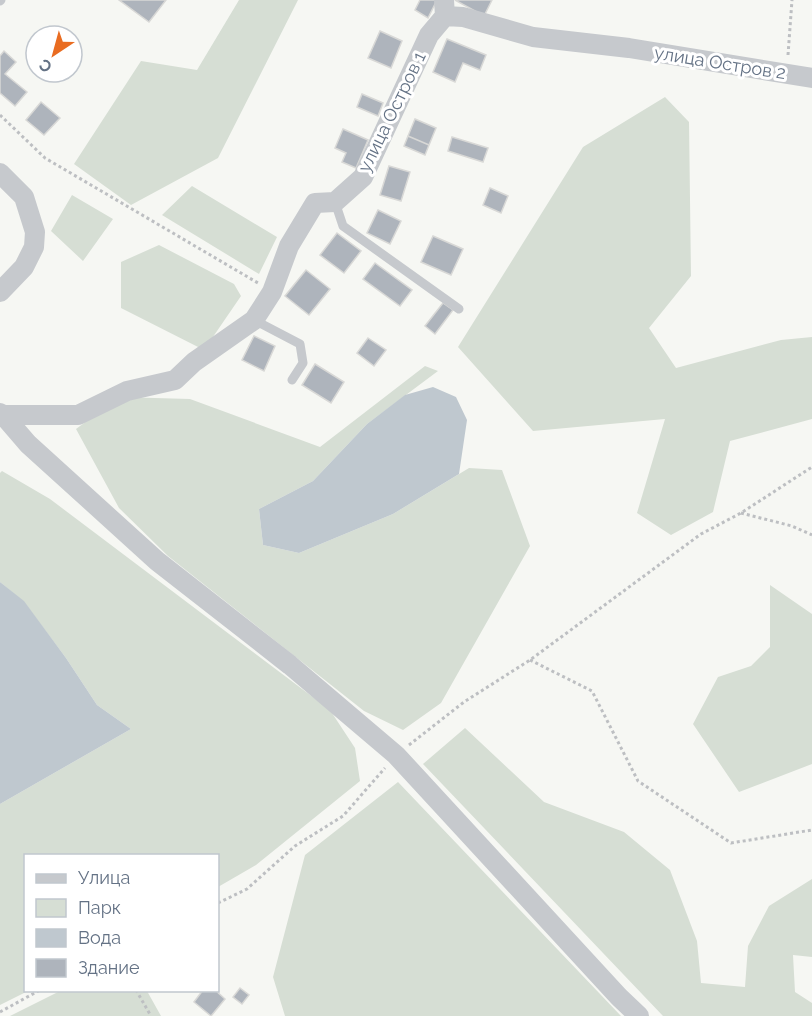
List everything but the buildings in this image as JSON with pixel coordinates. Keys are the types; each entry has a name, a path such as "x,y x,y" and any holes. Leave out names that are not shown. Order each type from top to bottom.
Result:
{"street":[{"name":"улица Остров 1","path":"1,414 78,415 127,392 176,380 194,362 254,320 272,292 289,246 315,203 335,202 363,177 429,34 445,8 463,17 533,37 629,48"},
{"name":"улица Остров 2","path":"629,48 812,78"},
{"path":"0,173 24,197 35,232 34,247 24,267 0,292"},
{"path":"1,414 28,444 157,561 290,664 396,755 639,1016"}],"lane":[{"path":"335,202 344,226 459,309"},
{"path":"254,320 300,344 303,363 292,380"}],"path":[{"path":"784,74 791,37 792,0"},
{"path":"0,115 45,158 253,280"},
{"path":"219,903 247,889 295,846 343,816 396,755 464,702 530,660 701,534 741,513 812,467"},
{"path":"741,513 792,526 812,535"},
{"path":"530,660 592,691 638,781 732,843 812,830"},
{"path":"0,1012 36,992"},
{"path":"137,992 151,1016"}],"green space":[{"path":"239,0 298,0 218,158 131,205 74,164 141,61 197,70"},
{"path":"665,97 689,122 691,276 649,328 676,368 781,340 812,337 812,419 730,441 713,512 671,535 637,513 665,419 533,431 458,347 583,147"},
{"path":"192,186 277,237 259,274 162,215"},
{"path":"72,195 113,219 83,261 51,231"},
{"path":"159,245 234,284 241,296 204,350 121,308 121,262"},
{"path":"425,366 438,371 367,424 313,481 259,509 263,545 299,553 393,514 469,468 502,470 530,546 441,703 403,730 364,711 168,556 119,508 76,429 119,397 190,399 320,447"},
{"path":"2,471 50,499 330,710 355,748 360,781 256,865 219,886 219,854 24,854 24,992 26,992 0,1005 0,804 131,729 97,705 66,658 24,602 0,582 0,473"},
{"path":"770,585 812,614 812,764 739,792 693,724 718,677 751,666 770,647"},
{"path":"465,728 544,802 624,832 670,870 697,941 701,983 745,987 748,946 769,906 812,879 812,957 793,955 795,992 812,1003 812,1016 663,1016 423,764"},
{"path":"398,782 621,1016 285,1016 273,977 305,855"},
{"path":"58,992 148,992 161,1016 10,1016"}],"water":[{"path":"433,387 456,397 467,420 459,474 393,514 299,553 263,545 259,509 313,481 367,424 405,395"},
{"path":"0,582 24,601 97,705 131,729 0,804"}]}
